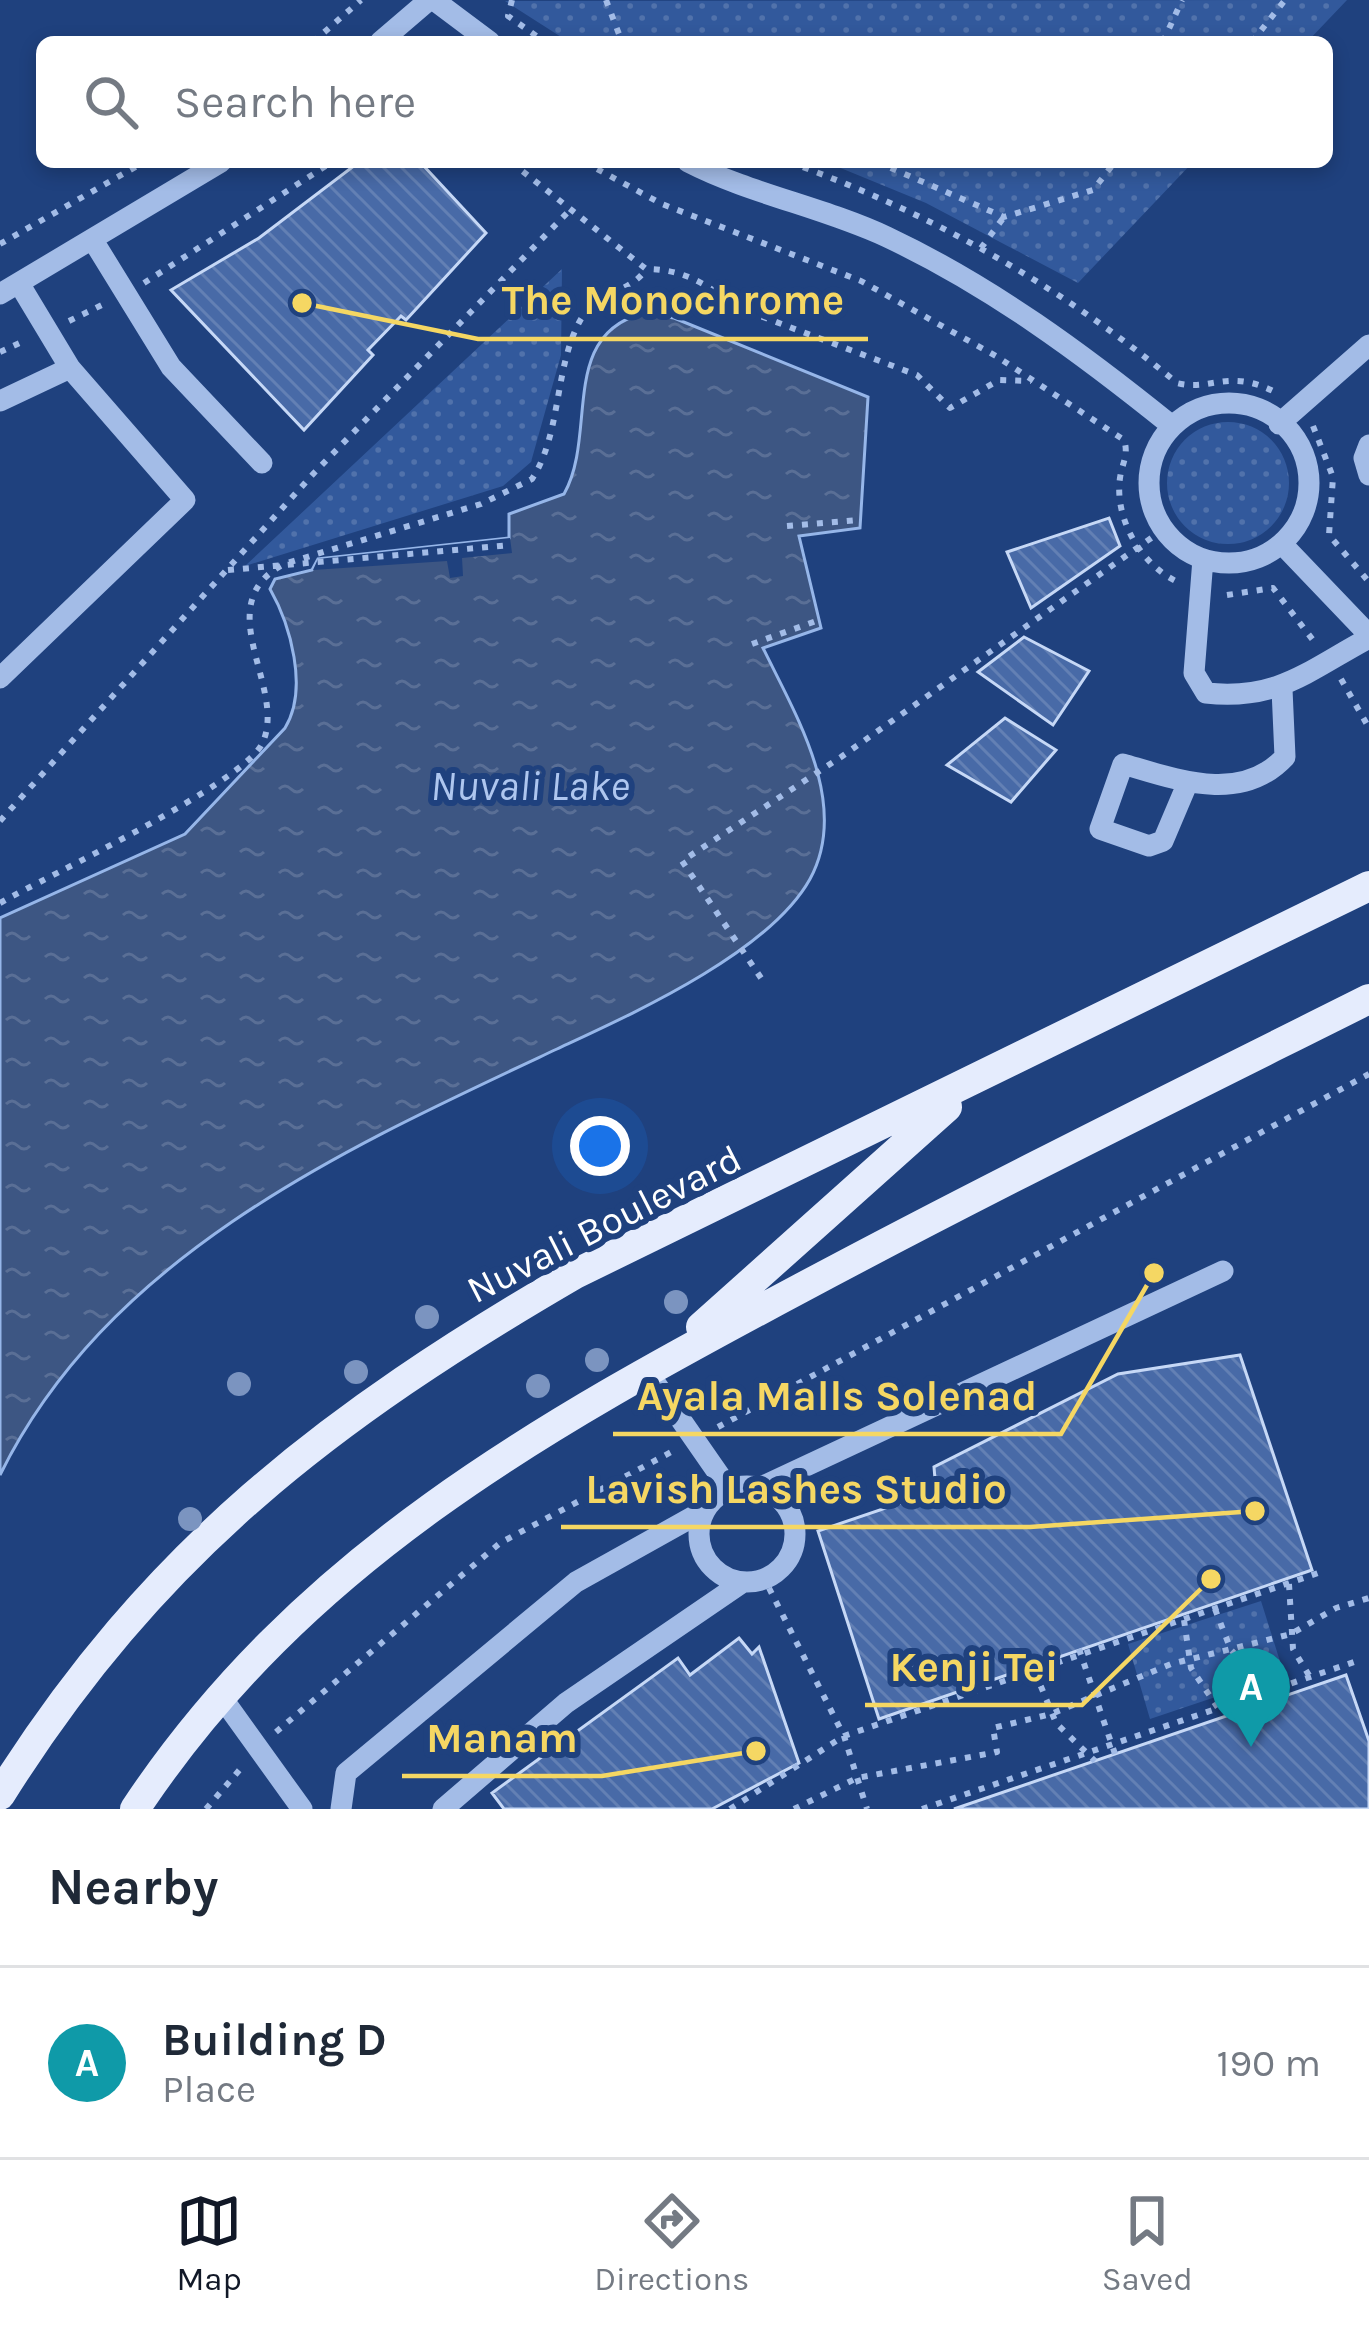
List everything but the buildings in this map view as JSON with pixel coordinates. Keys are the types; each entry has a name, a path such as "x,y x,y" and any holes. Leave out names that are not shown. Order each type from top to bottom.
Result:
{"main road":[{"name":"Nuvali Boulevard","path":"0,1796 44,1725 139,1606 202,1538 304,1448 483,1328 575,1274 1369,886"},
{"path":"135,1809 220,1695 308,1605 408,1520 508,1450 656,1366 1369,999"},
{"path":"656,1366 974,1083"}],"street":[{"path":"387,36 432,0 482,36"},
{"path":"0,678 185,500 70,368 49,331 10,289 211,168"},
{"path":"704,168 889,238 964,279 1058,338 1172,426"},
{"path":"94,242 171,367 262,463"},
{"path":"1280,424 1369,345"},
{"path":"0,401 70,368"},
{"path":"1228,403 1268,413 1280,424 1301,447 1309,472 1308,499 1299,524 1282,544 1244,562 1203,559 1163,529 1149,477 1160,441 1172,426 1189,413 1228,403"},
{"path":"1369,445 1364,458 1369,475"},
{"path":"1203,559 1196,684 1206,693 1238,696 1282,689 1369,637 1282,544"},
{"path":"1188,782 1163,841 1149,846 1100,829 1123,764 1188,782 1244,785 1269,773 1285,757 1282,689"},
{"path":"313,1809 340,1801 346,1774 369,1752 576,1582 705,1510 729,1490 759,1488 1223,1271"},
{"path":"656,1366 729,1490"},
{"path":"443,1809 566,1702 788,1560 794,1532 784,1504 759,1488"},
{"path":"705,1510 699,1525 704,1556 714,1569 754,1581"},
{"path":"220,1695 302,1809"}],"path":[{"path":"320,36 361,0"},
{"path":"512,0 508,16 536,36"},
{"path":"606,0 620,36"},
{"path":"1166,36 1182,0"},
{"path":"1257,36 1285,0"},
{"path":"0,244 133,168"},
{"path":"0,352 125,294 323,168"},
{"path":"518,168 646,269"},
{"path":"595,168 662,203 861,281 1039,383 1124,440 1128,450 1119,481 1137,547 1164,576 1200,592 1230,595 1273,587"},
{"path":"804,168 892,203 981,248 1093,317 1177,383 1189,386 1222,377 1256,383 1297,408 1330,460 1334,496 1329,535 1369,582"},
{"path":"891,168 1004,217"},
{"path":"964,279 1004,217 1094,190 1110,168"},
{"path":"0,821 226,570 569,211"},
{"path":"0,902 180,804 260,748 265,728 252,646 252,598 273,570 481,504 532,479 579,323 604,296 646,269 668,269 714,289 730,305 917,375 950,408 999,380 1039,383"},
{"path":"788,526 860,520"},
{"path":"761,978 682,861 841,758 1163,529"},
{"path":"226,570 273,570 511,545"},
{"path":"752,644 819,620"},
{"path":"206,1809 261,1746 380,1639 500,1543 1369,1074"},
{"path":"730,1809 844,1736 1324,1571"},
{"path":"754,1581 844,1736 867,1809"},
{"path":"1288,1583 1296,1660 1310,1676"},
{"path":"794,1809 857,1778 998,1752 993,1728 1051,1714 1188,1660 1291,1634 1369,1598"},
{"path":"1215,1609 1231,1650 1272,1690"},
{"path":"1184,1619 1188,1660 1218,1708"},
{"path":"1079,1649 1115,1754"},
{"path":"922,1809 1354,1662"},
{"path":"1034,1671 1051,1714 1095,1761"}],"shaded area":[{"path":"1347,0 1313,36 560,36 505,1"},
{"path":"841,168 1187,168 1078,283 926,203"},
{"path":"562,269 561,355 531,462 503,486 245,566"},
{"path":"1228,422 1251,427 1271,440 1284,460 1289,483 1284,506 1271,526 1251,539 1228,544 1205,539 1185,526 1172,506 1167,483 1172,460 1185,440 1205,427"},
{"path":"1261,1601 1284,1674 1150,1719 1128,1644"}],"water":[{"name":"Nuvali Lake","path":"644,313 674,318 868,397 860,528 799,536 821,628 763,648 803,730 822,790 821,850 810,879 764,932 696,979 396,1126 240,1216 169,1269 103,1329 47,1397 0,1475 0,918 185,834 285,728 296,695 296,676 290,638 270,589 275,579 312,570 318,559 509,538 509,514 564,494 574,470 590,364 600,342 617,325"}],"pier":[{"path":"510,538 512,553 462,558 463,576 450,578 447,561 313,570 318,559"}],"place":[{"name":"The Monochrome","path":"302,303"},
{"name":"Ayala Malls Solenad","path":"1154,1273"},
{"name":"Lavish Lashes Studio","path":"1255,1511"},
{"name":"Kenji Tei","path":"1211,1579"},
{"name":"Building D","path":"1251,1747"},
{"name":"Manam","path":"756,1751"}]}
